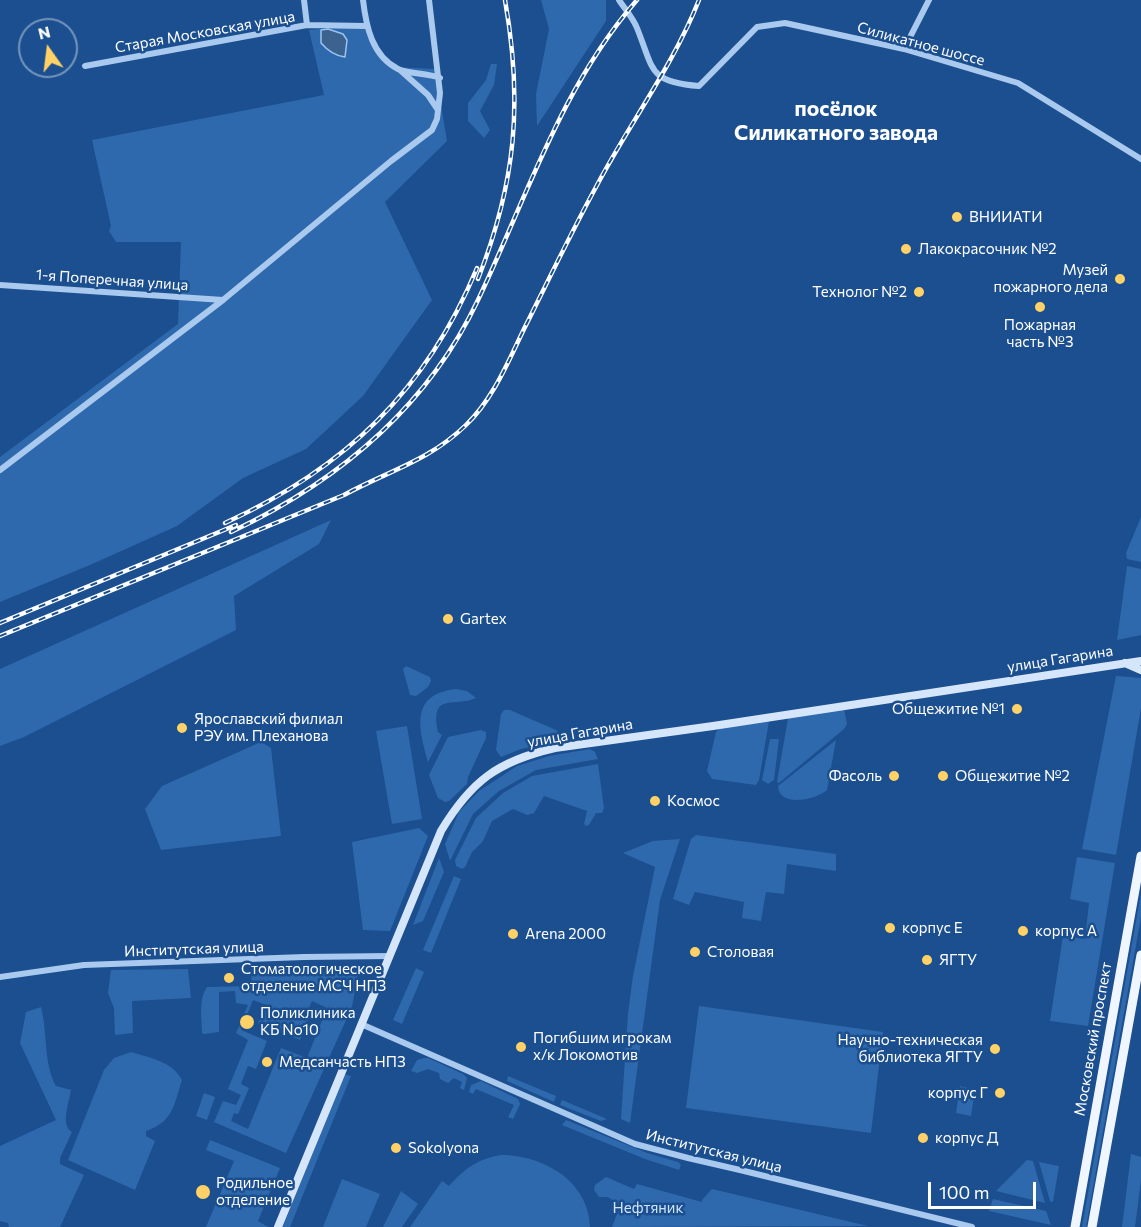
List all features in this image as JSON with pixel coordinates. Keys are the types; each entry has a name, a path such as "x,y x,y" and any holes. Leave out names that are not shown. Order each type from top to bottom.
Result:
{"main road":[{"name":"улица Гагарина","path":"278,1227 441,831 456,807 475,785 510,761 530,753 555,748 713,726 1141,659"},
{"path":"1125,663 1141,670"},
{"name":"Московский проспект","path":"1075,1227 1141,856"},
{"path":"1092,1227 1141,955"}],"street":[{"path":"304,0 307,25"},
{"path":"363,0 366,26 374,46 428,95 438,110"},
{"path":"0,470 223,300 391,161 432,130 437,119 440,78 429,0"},
{"name":"Силикатное шоссе","path":"619,0 636,26 647,56 659,77 676,84 699,86 758,27 784,23 904,49 1018,83 1141,159"},
{"path":"904,49 929,0"},
{"name":"Старая Московская улица","path":"85,66 307,25 366,26"},
{"path":"399,70 430,74 440,78"},
{"name":"1-я Поперечная улица","path":"0,285 223,300"},
{"name":"Институтская улица","path":"0,977 84,965 390,956"},
{"name":"Институтская улица","path":"361,1024 635,1144 972,1227"}],"green space":[{"path":"541,0 606,0 606,21 537,126 536,94 549,29"},
{"path":"365,25 374,43 394,67 435,69 447,141 385,202 432,300 363,396 306,449 243,478 177,526 0,602 0,457 178,324 181,242 116,242 109,231 111,226 92,140 324,95 309,30"},
{"path":"491,64 497,64 494,85 480,111 490,130 484,138 468,121 468,103 486,80"},
{"path":"1141,517 1141,562 1127,559 1126,553"},
{"path":"331,520 319,544 234,596 236,630 24,737 0,746 0,669"},
{"path":"1127,566 1141,569 1141,635 1117,640"},
{"path":"406,666 430,677 428,687 416,696 410,695 403,669"},
{"path":"1116,676 1141,678 1141,708 1116,855 1082,849"},
{"path":"456,689 467,691 476,698 446,703 437,711 438,732 442,735 428,762 421,726 424,706 441,692"},
{"path":"844,709 847,724 844,729 779,783 777,782 788,718"},
{"path":"504,710 510,710 556,730 560,734 559,739 501,757 496,750 501,714"},
{"path":"769,721 759,780 756,785 712,779 707,771 716,732 721,727"},
{"path":"407,726 422,819 392,824 376,731"},
{"path":"481,730 486,732 486,738 467,784 445,802 438,798 429,775 448,737"},
{"path":"770,739 779,739 774,780 768,784 762,780"},
{"path":"836,740 827,790 815,797 799,800 791,800 780,793 778,786"},
{"path":"261,742 271,748 281,836 161,850 145,809 162,786"},
{"path":"590,749 595,752 598,759 536,770 499,791 473,814 450,861 445,844 459,812 479,791 517,766 549,756"},
{"path":"598,764 604,808 602,813 596,813 589,825 584,824 587,811 544,796 534,813 527,815 513,809 492,821 483,841 472,852 465,867 462,869 456,866 455,860 476,818 503,793 532,776"},
{"path":"419,828 428,836 390,931 363,930 352,842"},
{"path":"696,835 836,854 836,871 787,864 784,894 766,892 761,921 742,918 744,902 695,892 689,905 673,899 691,839"},
{"path":"680,839 660,900 630,1123 621,1119 628,1013 633,976 655,867 623,853 653,841"},
{"path":"1077,857 1115,863 1088,1026 1050,1021 1063,936 1085,939 1089,903 1070,899"},
{"path":"439,858 444,872 423,921 413,925"},
{"path":"454,876 461,879 431,953 423,950"},
{"path":"1141,893 1141,917 1086,1227 1082,1227"},
{"path":"416,968 424,972 402,1024 393,1020"},
{"path":"188,969 191,998 132,1001 133,1033 115,1035 114,1008 108,993 111,970"},
{"path":"251,969 358,973 352,1007 286,1153 214,1122 223,1101 236,1105 241,1095 228,1089 248,1040 236,1033 248,1005 236,1003 235,991 219,992 219,1032 204,1034 202,1033 201,1016 202,998 207,987 252,986","holes":["253,1000 266,1005 258,1023 300,1040 310,1015 307,1013 312,1001 327,1008 307,1058 281,1048 248,1129 231,1121 234,1113 238,1114 249,1088 241,1084 248,1066 256,1069 267,1041 241,1030"]},
{"path":"699,1006 883,1032 871,1133 686,1108"},
{"path":"41,1007 47,1058 52,1077 56,1086 71,1090 66,1124 72,1132 60,1158 60,1164 84,1175 60,1227 9,1227 8,1223 0,1221 0,1146 56,1120 20,1043 26,1012"},
{"path":"131,1052 166,1064 182,1080 167,1118 146,1131 146,1136 155,1141 135,1190 68,1160 104,1070 114,1058"},
{"path":"424,1058 463,1074 467,1078 464,1090 460,1088 462,1082 454,1078 448,1083 440,1079 439,1073 428,1069 417,1073 411,1071 417,1060"},
{"path":"344,1074 351,1076 290,1227 283,1227"},
{"path":"508,1076 556,1096 554,1102 507,1081"},
{"path":"481,1081 518,1099 520,1104 513,1119 508,1117 514,1105 476,1089 473,1094 469,1092 471,1085"},
{"path":"960,1086 975,1090 971,1116 956,1113"},
{"path":"204,1093 215,1097 207,1120 196,1116"},
{"path":"562,1100 607,1119 601,1121 560,1105"},
{"path":"566,1120 647,1153 678,1162 681,1165 679,1170 645,1159 562,1125"},
{"path":"210,1140 280,1168 258,1221 268,1227 206,1227 234,1161 206,1150"},
{"path":"1131,1154 1141,1157 1141,1180 1135,1227 1122,1227"},
{"path":"501,1155 532,1160 561,1174 582,1196 588,1211 590,1227 410,1227 442,1181 449,1186 472,1165"},
{"path":"1027,1160 1033,1161 1045,1203 996,1191"},
{"path":"1039,1162 1059,1166 1053,1202 1050,1201"},
{"name":"Нефтяник","path":"606,1177 634,1189 637,1184 702,1202 712,1189 868,1226 612,1227 618,1211 617,1203 608,1197 599,1197 594,1190 595,1185"},
{"path":"342,1179 380,1194 366,1227 323,1227"},
{"path":"401,1191 418,1204 402,1227 383,1227"},
{"path":"993,1199 1046,1211 1051,1225 989,1211"}],"shaded area":[{"path":"328,29 343,34 347,40 345,57 332,52 321,43 321,30"}],"railway":[{"path":"478,279 501,209 512,141 514,73 505,0"},
{"path":"231,532 307,490 342,465 375,438 433,375 457,339 478,300 566,106 610,34 637,0"},
{"path":"0,636 344,495 423,457 466,425 476,415 499,380 587,204 664,72 699,0"},
{"path":"225,523 308,477 344,451 377,421 433,352 456,312 477,268"},
{"path":"0,623 236,525"}],"place":[{"name":"ВНИИАТИ","path":"957,217"},
{"name":"Лакокрасочник №2","path":"906,249"},
{"name":"Музей пожарного дела","path":"1120,279"},
{"name":"Технолог №2","path":"919,292"},
{"name":"Пожарная часть №3","path":"1040,307"},
{"name":"Gartex","path":"448,619"},
{"name":"Общежитие №1","path":"1017,709"},
{"name":"Ярославский филиал РЭУ им. Плеханова","path":"182,728"},
{"name":"Фасоль","path":"894,776"},
{"name":"Общежитие №2","path":"943,776"},
{"name":"Космос","path":"655,801"},
{"name":"корпус Е","path":"890,928"},
{"name":"корпус А","path":"1023,931"},
{"name":"Arena 2000","path":"513,934"},
{"name":"Столовая","path":"695,952"},
{"name":"ЯГТУ","path":"927,960"},
{"name":"Стоматологическое отделение МСЧ НПЗ","path":"229,978"},
{"name":"Поликлиника КБ No10","path":"247,1022"},
{"name":"Погибшим игрокам х/к Локомотив","path":"521,1047"},
{"name":"Научно-техническая библиотека ЯГТУ","path":"995,1049"},
{"name":"Медсанчасть НПЗ","path":"267,1062"},
{"name":"корпус Г","path":"1000,1093"},
{"name":"корпус Д","path":"923,1138"},
{"name":"Sokolyona","path":"396,1148"},
{"name":"Родильное отделение","path":"203,1192"}],"district":[{"name":"посёлок Силикатного завода","path":"836,121"}]}
